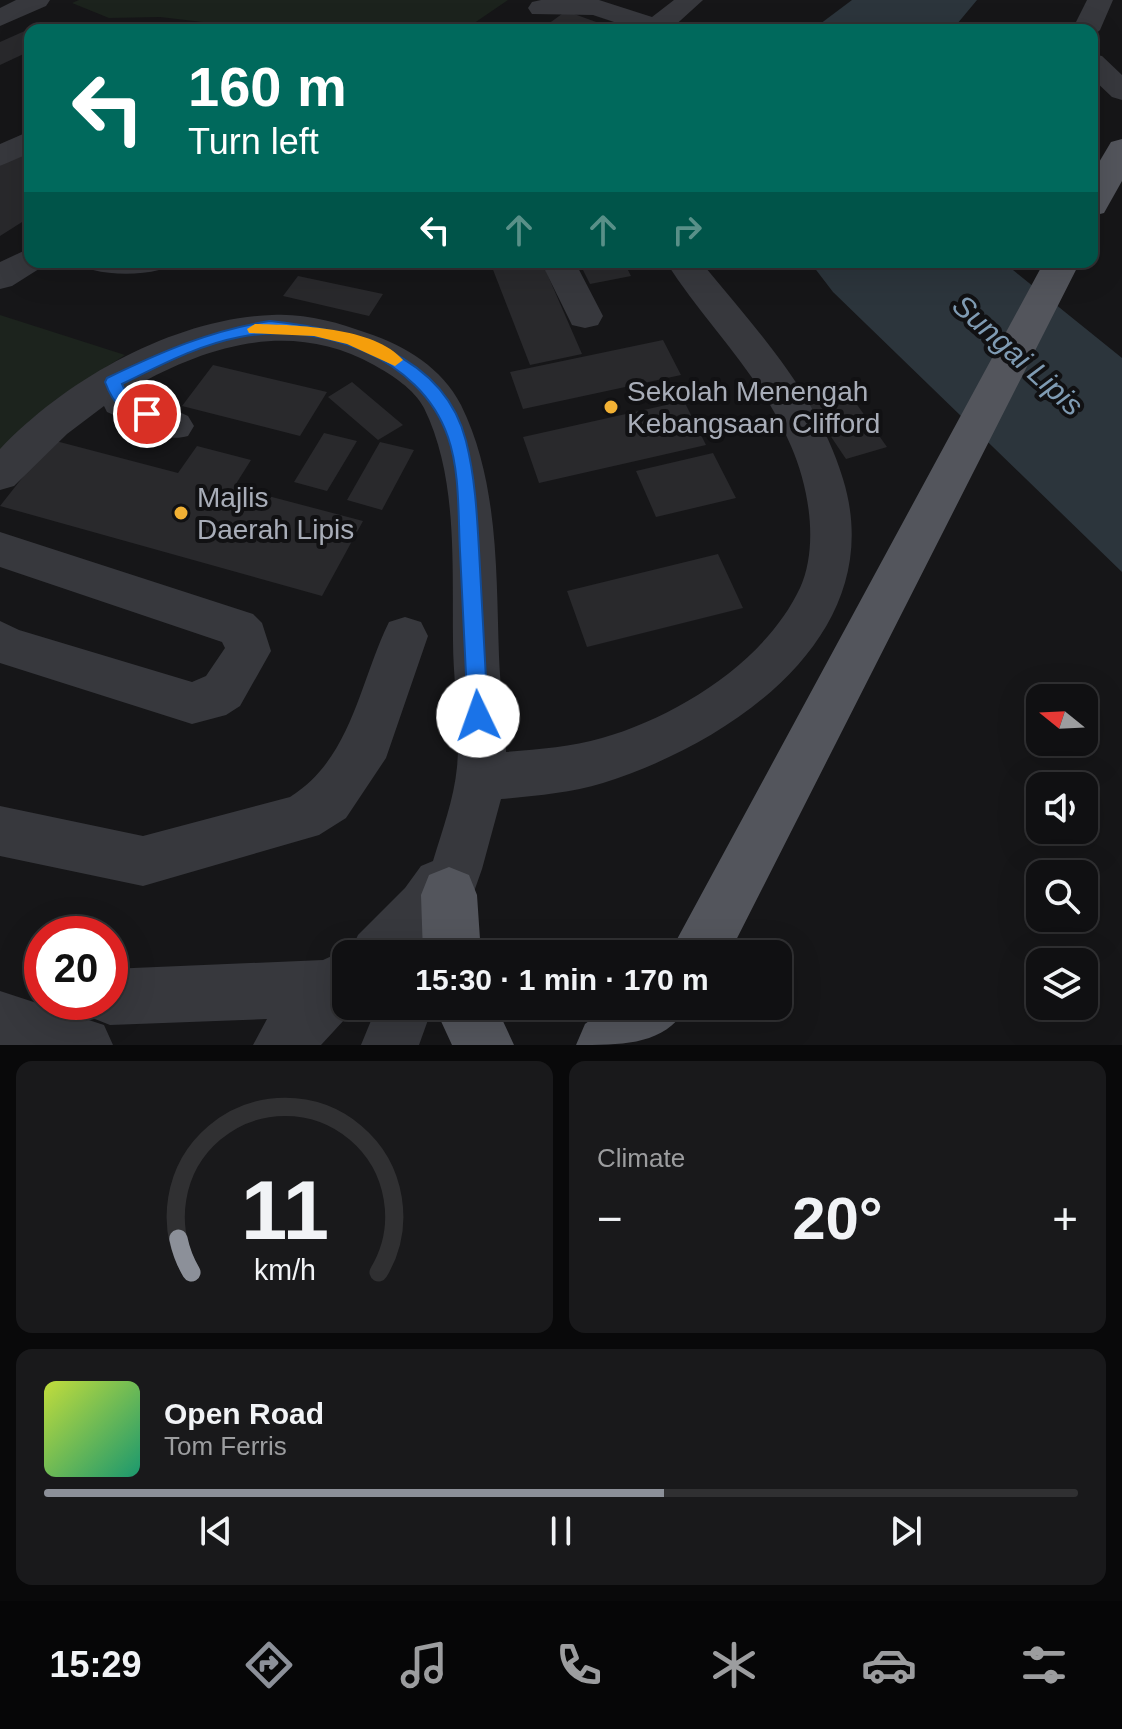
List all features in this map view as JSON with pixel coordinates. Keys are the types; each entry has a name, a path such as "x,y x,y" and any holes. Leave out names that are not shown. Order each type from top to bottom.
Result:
{"main road":[{"path":"1098,195 1122,149"},
{"path":"705,940 1059,268"},
{"path":"452,940 453,876"},
{"path":"471,1020 484,1045"},
{"path":"606,1045 639,1020"},
{"path":"654,1045 666,1020"}],"street":[{"path":"659,24 690,0"},
{"path":"1089,24 1100,0"},
{"path":"0,18 34,1"},
{"path":"538,10 593,3 644,24"},
{"path":"1098,68 1122,91"},
{"path":"0,157 24,143"},
{"path":"0,278 24,263"},
{"path":"561,268 585,316"},
{"path":"481,778 567,768 636,747 694,722 744,689 793,638 821,591 830,539 823,480 810,447 778,385 688,268"},
{"path":"0,475 47,428 113,382 183,347 239,331 270,327 314,331 352,340 388,356 413,373 440,401 457,438 466,493 481,778 453,876 430,940"},
{"path":"113,382 121,402 174,426"},
{"path":"0,549 117,591 237,628 246,637 248,651 223,691 209,700 192,703 4,645 0,640"},
{"path":"0,831 143,861 301,818 328,801 369,742 405,636"},
{"path":"391,940 453,876"},
{"path":"128,996 332,982"},
{"path":"282,1045 332,990"},
{"path":"0,1009 24,1005"},
{"path":"0,1019 84,1045"},
{"path":"390,1045 400,1020"}],"shaded area":[{"path":"79,0 508,0 473,24 220,24 160,17 109,18 72,3"},
{"path":"0,315 125,355 54,401 0,451"}],"water":[{"path":"852,0 977,0 957,24 820,24"},
{"name":"Sungai Lipis","path":"815,268 1010,268 1122,358 1122,572 833,292"}],"building":[{"path":"566,11 602,24 548,24"},
{"path":"24,31 24,54 0,65 0,42"},
{"path":"24,152 24,221 0,236 0,166"},
{"path":"492,268 545,268 582,354 530,365"},
{"path":"582,268 627,268 631,276 590,284"},
{"path":"298,276 383,294 369,316 283,296"},
{"path":"663,340 681,375 523,409 510,372"},
{"path":"213,365 327,392 300,436 182,406"},
{"path":"352,382 403,425 378,440 328,397"},
{"path":"841,382 887,447 846,459 801,392"},
{"path":"684,401 706,445 539,483 523,437"},
{"path":"324,433 357,441 327,491 294,482"},
{"name":"Majlis Daerah Lipis","path":"52,440 178,473 197,446 251,460 234,487 363,521 322,596 0,506"},
{"path":"380,442 414,450 382,510 347,500"},
{"path":"713,453 736,498 656,517 636,471"},
{"path":"718,554 743,608 587,647 567,591"}],"slow traffic":[{"path":"255,329 270,327 314,331 352,340 395,360"}],"place":[{"name":"Sekolah Menengah Kebangsaan Clifford","path":"611,407"},
{"name":"Majlis Daerah Lipis","path":"181,513"}],"route":[{"path":"147,414 121,402 113,382 183,347 239,331 270,327 314,331 352,340 388,356 413,373 440,401 457,438 466,493 478,716"}]}
